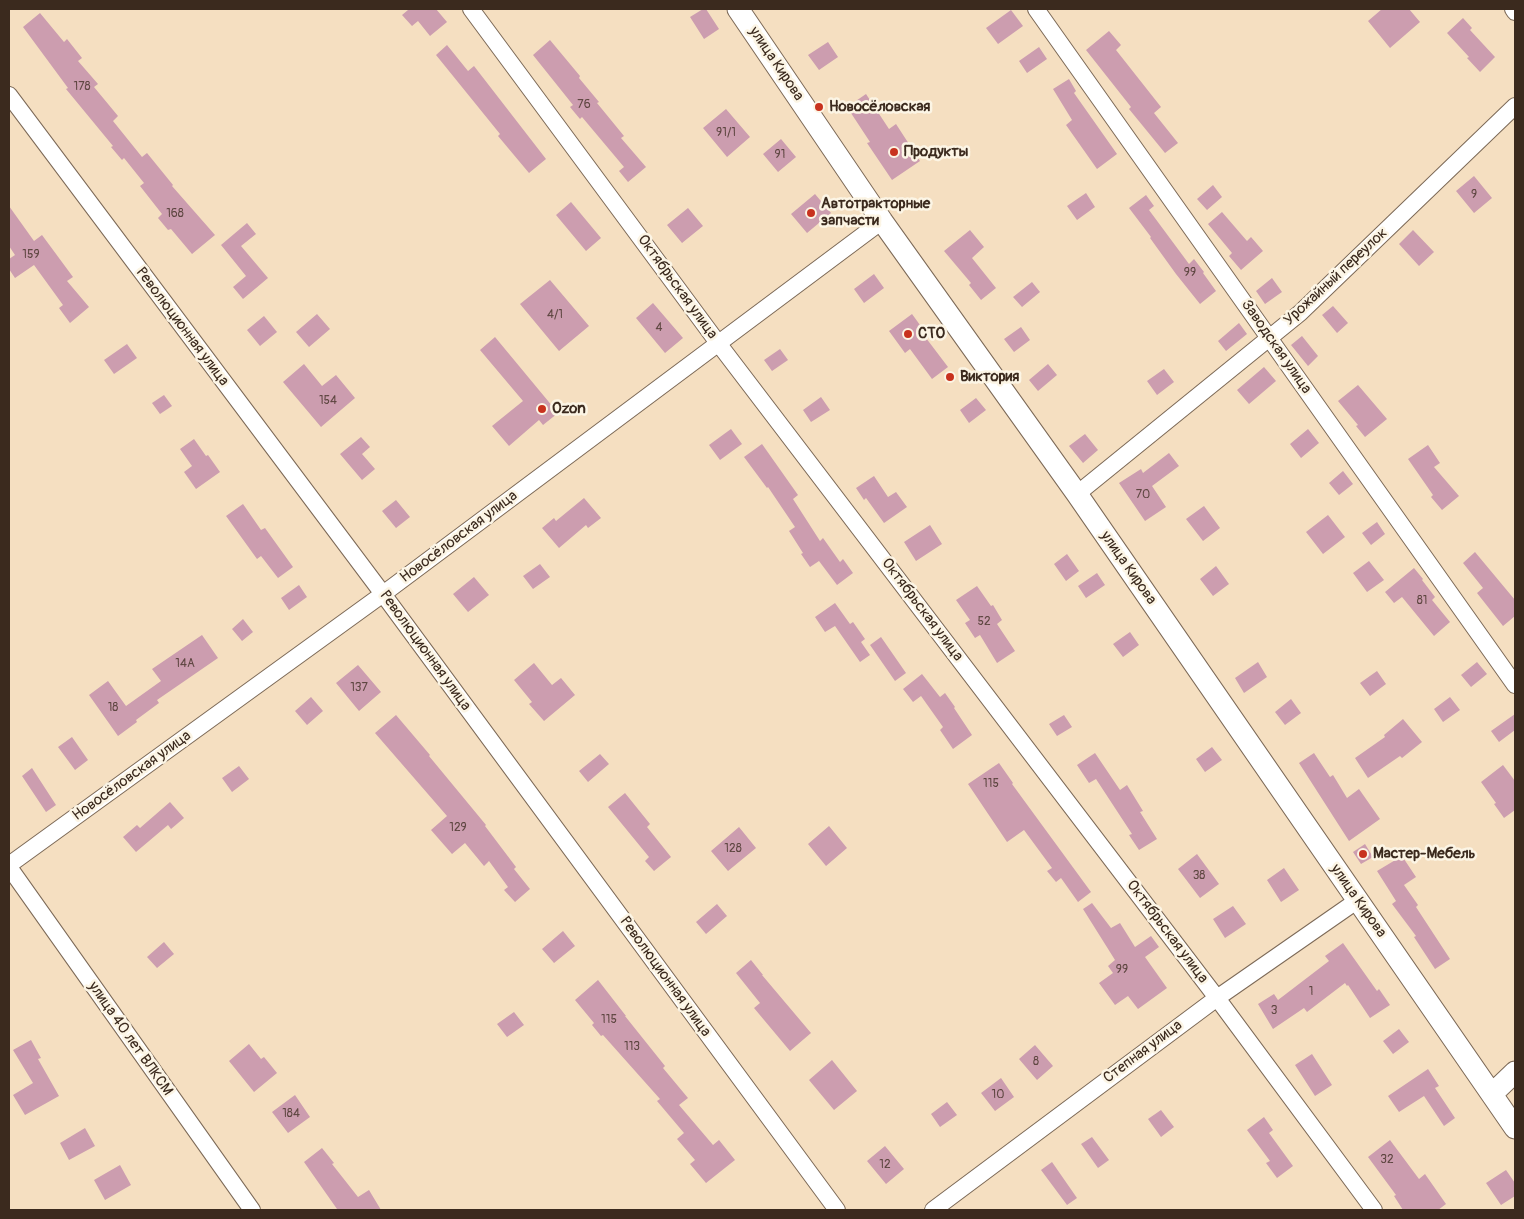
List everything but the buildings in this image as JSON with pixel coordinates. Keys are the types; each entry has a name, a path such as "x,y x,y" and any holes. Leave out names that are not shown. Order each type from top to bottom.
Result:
{"street":[{"name":"Октябрьская улица","path":"471,9 718,343 1217,998 1374,1210"},
{"name":"улица Кирова","path":"738,9 882,221 1077,494 1515,1128"},
{"name":"Заводская улица","path":"1036,9 1515,685"},
{"path":"1512,9 1515,12"},
{"name":"Революционная улица","path":"9,95 383,594 837,1210"},
{"name":"Урожайный переулок","path":"1077,494 1300,313 1515,106"},
{"name":"Новосёловская улица","path":"9,866 383,594 882,221"},
{"name":"улица 40 лет ВЛКСМ","path":"9,866 252,1210"},
{"name":"Степная улица","path":"933,1210 1217,998 1358,900"},
{"path":"1492,1094 1515,1072"}],"place":[{"name":"Новосёловская","path":"819,107"},
{"name":"Продукты","path":"894,152"},
{"name":"Автотракторные запчасти","path":"811,213"},
{"name":"СТО","path":"908,334"},
{"name":"Виктория","path":"950,377"},
{"name":"Ozon","path":"542,409"},
{"name":"Мастер-Мебель","path":"1363,854"}]}
